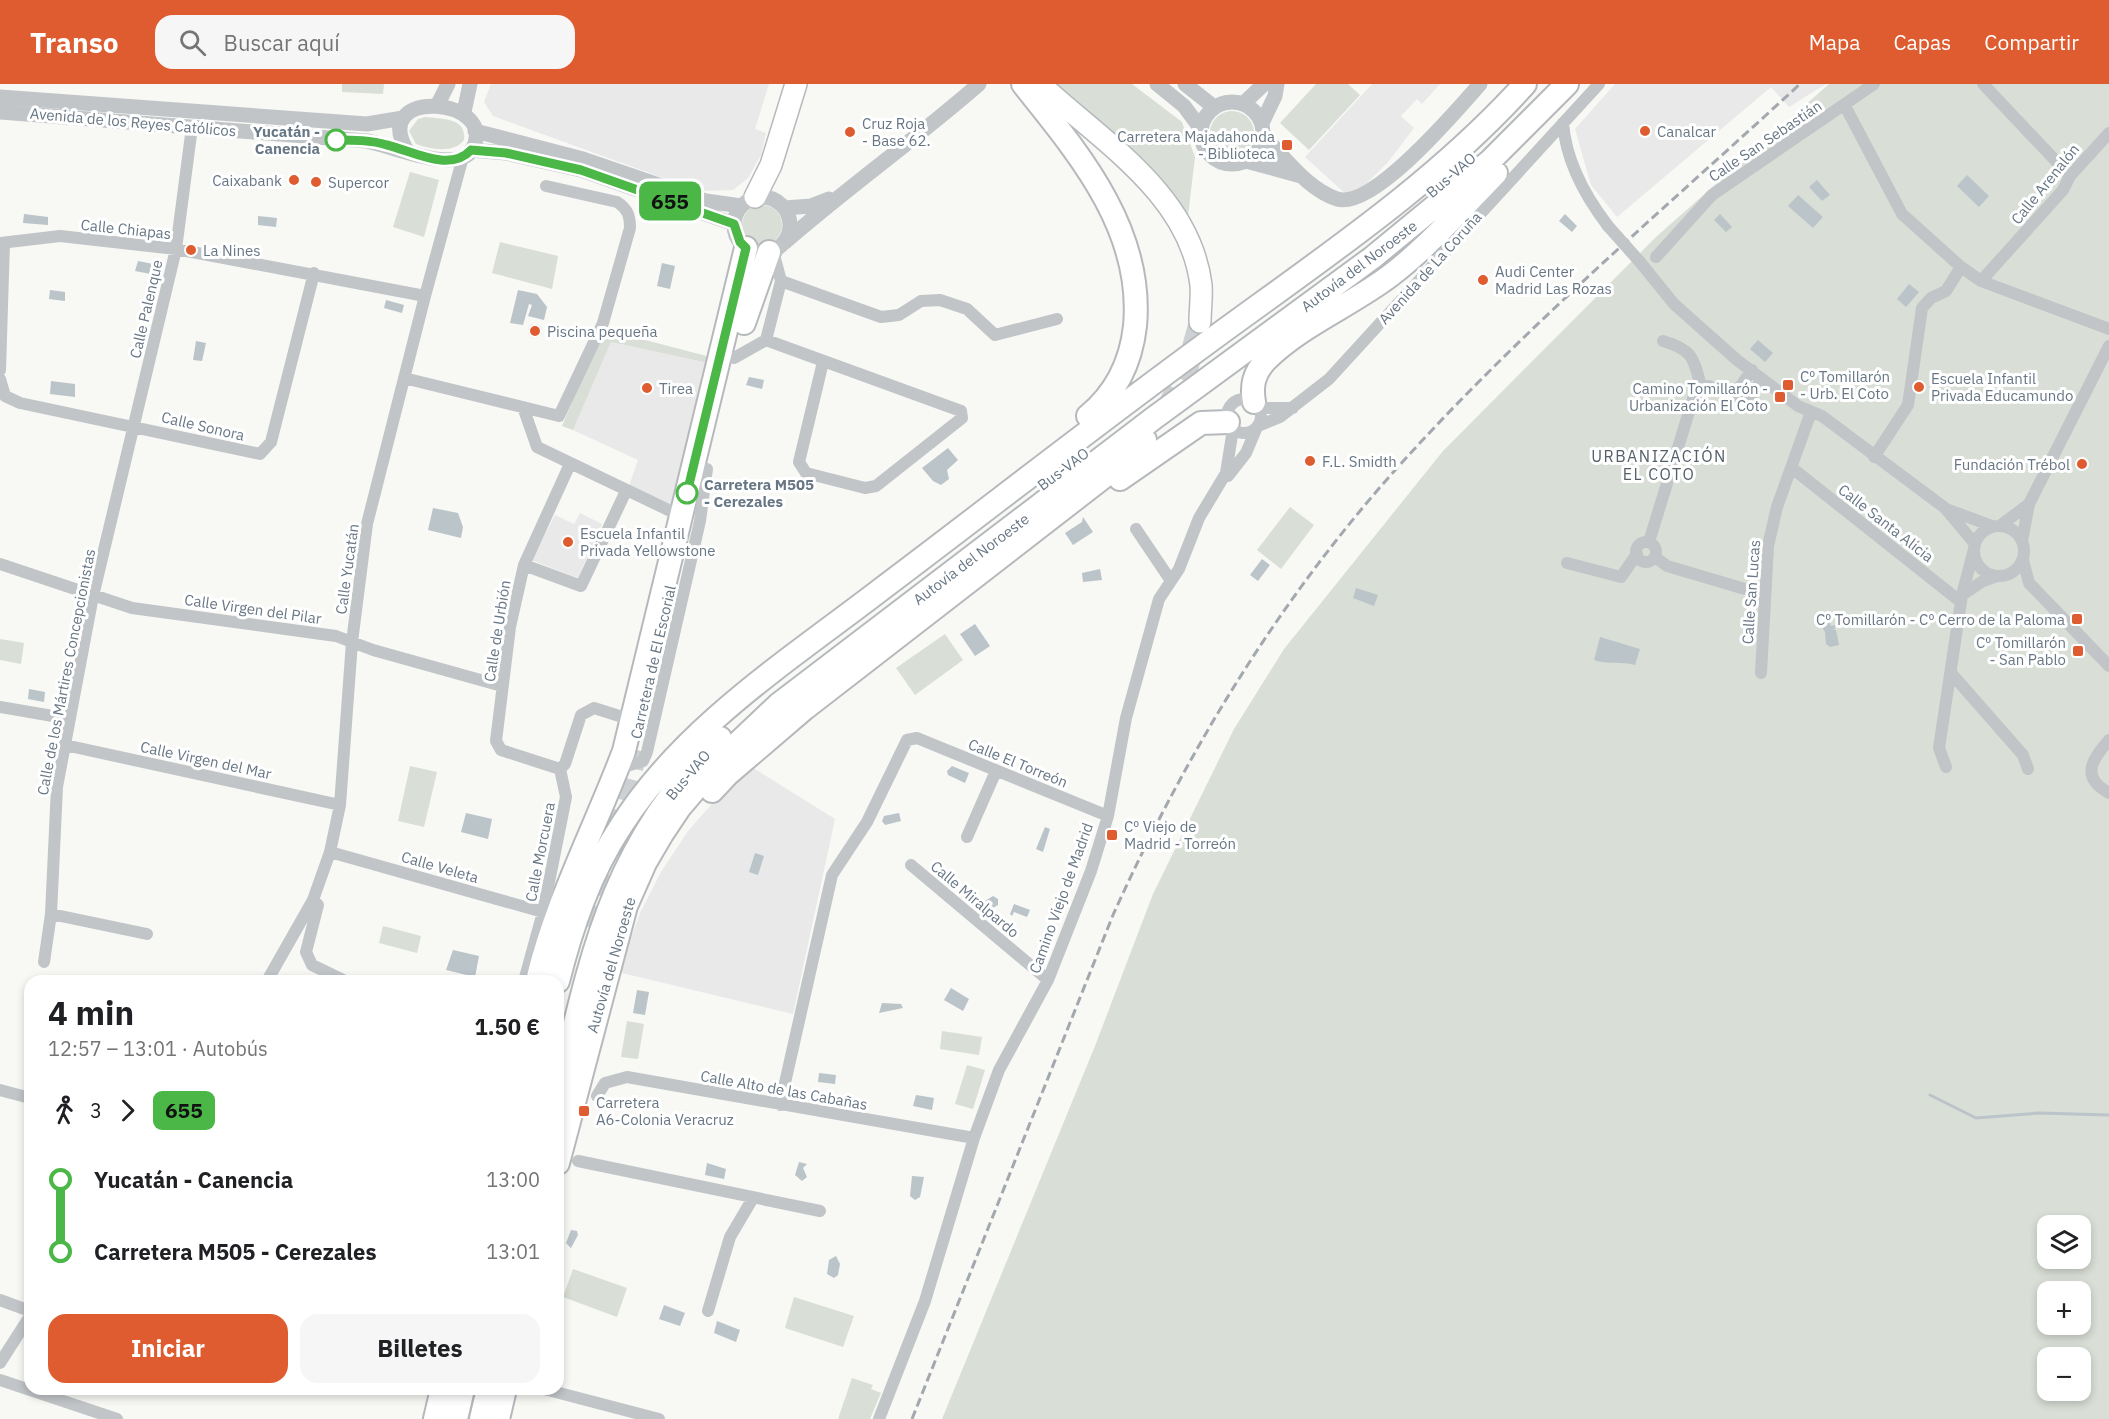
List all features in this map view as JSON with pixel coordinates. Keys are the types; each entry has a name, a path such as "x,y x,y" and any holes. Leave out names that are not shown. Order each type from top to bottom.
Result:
{"highway":[{"path":"748,202 771,165 796,84"},
{"path":"549,975 562,925 589,859 624,802 658,762 708,712 746,680 1072,430 1103,403 1123,373 1134,338 1136,300 1130,259 1123,237 1091,173 1023,84"},
{"path":"1040,84 1127,159 1155,187 1176,216 1192,247 1201,286 1200,322"},
{"name":"Autovía del Noroeste","path":"560,975 582,902 597,867 621,824 649,787 702,732 813,642 1136,395 1355,236 1418,185 1500,112 1525,84"},
{"path":"1257,405 1255,376 1267,359 1291,340 1390,276 1417,254 1518,151 1560,84"},
{"name":"Autovía del Noroeste","path":"568,1162 626,906 645,863 680,807 721,759 780,704 1154,418 1372,258 1490,161 1560,84"},
{"name":"Bus-VAO","path":"564,1069 587,972 610,899 631,856 656,814 710,749 813,660 1145,407 1402,216 1560,84"},
{"path":"539,975 559,908 603,807 631,750 685,526 699,446 746,248"},
{"path":"631,750 632,720 685,526 707,469 734,358 760,273 776,248"},
{"path":"1034,532 1124,476 1201,423 1230,425"},
{"path":"626,906 640,899 656,868 690,816 728,774 804,709 1123,462 1145,440"},
{"path":"564,1022 576,969 589,927"},
{"path":"456,1419 462,1395"},
{"path":"474,1419 479,1395"},
{"path":"481,1419 487,1395"},
{"path":"498,1419 504,1395"}],"street":[{"path":"437,106 448,84"},
{"path":"464,112 470,84"},
{"path":"1157,84 1184,106 1201,129"},
{"path":"1244,103 1264,84"},
{"path":"1246,161 1259,149 1277,84"},
{"path":"1302,177 1263,130 1252,108 1244,103 1223,102 1208,113 1201,129 1201,140 1206,151 1214,159 1224,164 1246,161 1302,177 1338,199 1352,200 1364,195 1414,154 1480,84"},
{"name":"Avenida de La Coruña","path":"1258,427 1280,417 1316,392 1343,365 1599,84"},
{"name":"Calle San Sebastián","path":"1656,257 1712,195 1874,84"},
{"path":"1983,84 2070,176"},
{"path":"734,224 740,242 746,248 753,252 776,248 840,194 918,135 978,85"},
{"path":"1191,87 1214,107"},
{"name":"Avenida de los Reyes Católicos","path":"0,97 367,124 403,118"},
{"path":"467,154 475,131 471,120 464,112 437,106 414,109 403,118 399,129 401,141 408,152 444,160 467,154 506,153 581,170 734,224"},
{"path":"1845,106 1902,214 1961,267 1981,281 2109,328"},
{"name":"Avenida de los Reyes Católicos","path":"0,112 367,141 408,152"},
{"path":"1563,123 1579,182 1591,204 1674,304 1762,379 1798,406 1822,416 1874,457 1946,508 2014,530 2022,541"},
{"name":"Calle Palenque","path":"134,425 176,249 192,127"},
{"path":"475,131 583,159 706,201 748,202 773,198 785,208 790,228 776,248 781,280 766,340 734,358"},
{"name":"Calle Arenalón","path":"1981,281 2063,190 2070,176 2109,133"},
{"name":"Calle Yucatán","path":"270,975 313,900 330,852 340,805 352,642 367,524 425,296 467,154"},
{"path":"404,378 559,416 603,322 630,228 630,217 625,207 617,202 546,186"},
{"path":"785,208 811,206 840,194"},
{"path":"734,224 748,202"},
{"name":"Calle Chiapas","path":"2,243 60,236 176,249 314,273 425,296"},
{"path":"0,370 2,243"},
{"path":"1874,457 1908,405 1922,308 1931,298 1946,291 1961,267"},
{"name":"Calle Sonora","path":"0,379 5,396 20,403 134,425 254,454 266,450 271,442 314,273"},
{"path":"781,280 881,317 899,315 921,301 940,300 967,309 996,335 1057,319"},
{"path":"766,340 961,411 962,418 876,486 866,488 806,473 799,462 823,362"},
{"path":"1663,341 1685,347 1694,359 1701,386"},
{"path":"2109,346 2029,504 2022,541 2023,560 2029,583 2109,666"},
{"path":"1726,393 1740,387 1752,370"},
{"path":"1649,542 1696,389 1701,386 1745,400 1751,396 1762,379"},
{"path":"1257,405 1261,417 1258,427 1245,433 1230,425 1228,410 1236,400 1249,399 1257,405 1293,408"},
{"path":"523,407 537,447 626,491 685,526"},
{"name":"Calle San Lucas","path":"1761,673 1768,546 1776,507 1811,412"},
{"name":"Calle de los Mártires Concepcionistas","path":"44,962 51,914 57,787 93,596 134,425"},
{"name":"Camino Viejo de Madrid","path":"879,1419 925,1301 974,1138 999,1070 1048,980 1083,891 1108,816 1126,718 1159,599 1186,555 1199,518 1229,465 1230,425"},
{"name":"Camino Viejo de Madrid","path":"1219,486 1246,453 1258,427"},
{"name":"Calle de Urbión","path":"560,769 501,750 496,741 510,627 524,565 570,464"},
{"name":"Calle Santa Alicia","path":"1792,468 1961,598"},
{"name":"Carretera de El Escorial","path":"631,750 630,765 644,761 700,521 707,469"},
{"path":"524,565 581,586 626,491"},
{"path":"1946,767 1939,748 1961,598 1974,547 1978,536 2029,504"},
{"path":"1946,508 1974,547 1980,567 2000,576 2029,583"},
{"path":"1136,529 1171,581"},
{"path":"1567,563 1621,578 1637,554 1640,544 1649,542"},
{"path":"1649,542 1655,547 1655,557"},
{"path":"1637,554 1643,561 1655,557"},
{"path":"1655,557 1667,566 1745,589"},
{"path":"1961,598 1983,581 2015,570 2023,560"},
{"name":"Calle Virgen del Pilar","path":"0,564 132,608 336,636 502,686"},
{"path":"1951,673 2022,755 2028,769"},
{"path":"0,707 70,719"},
{"path":"560,769 565,764 581,715 588,709 594,708 632,720"},
{"name":"Calle El Torreón","path":"780,1106 832,875 867,822 905,743 910,738 917,738 1108,816"},
{"path":"2109,740 2094,757 2091,770 2095,782 2109,793"},
{"name":"Calle Virgen del Mar","path":"65,745 340,805"},
{"name":"Calle Morcuera","path":"526,975 543,912 566,797 560,769"},
{"path":"967,837 996,771"},
{"name":"Calle Veleta","path":"330,852 543,912"},
{"name":"Calle Miralpardo","path":"911,865 1048,980"},
{"path":"313,900 318,905 306,952 312,964 333,975"},
{"path":"51,914 147,934"},
{"name":"Calle Alto de las Cabañas","path":"597,1096 605,1083 627,1077 780,1106 974,1138"},
{"path":"0,1090 24,1096"},
{"path":"568,1162 820,1211"},
{"path":"708,1311 730,1237 753,1198"},
{"path":"0,1300 24,1309"},
{"path":"0,1363 24,1325"},
{"path":"0,1380 24,1388"},
{"path":"564,1394 659,1419"},
{"path":"45,1395 113,1418"}],"shaded area":[{"path":"342,84 384,84 383,94 342,92"},
{"path":"491,84 769,84 755,129 766,133 761,155 748,178 733,190 699,191 493,116 484,102"},
{"path":"1055,84 1132,84 1182,122 1195,157 1188,216 1165,183"},
{"path":"1316,84 1348,84 1360,95 1309,150 1280,123"},
{"path":"1372,84 1440,84 1422,104 1417,99 1401,116 1414,128 1389,161 1356,194 1348,196 1305,157"},
{"path":"1615,84 1826,84 1789,107 1771,87 1617,217 1591,185 1575,129"},
{"path":"1829,84 2109,84 2109,1419 942,1419 1095,1046 1153,894 1234,729 1284,649 1443,451 1656,237"},
{"path":"1232,111 1247,118 1254,133 1247,148 1232,155 1217,148 1210,133 1217,118"},
{"path":"425,117 457,123 464,132 464,140 448,149 435,149 416,144 409,131 418,119"},
{"path":"410,172 439,180 424,237 393,227"},
{"path":"1967,175 1989,196 1979,207 1957,186"},
{"path":"1817,180 1830,195 1822,201 1809,187"},
{"path":"1798,195 1823,217 1813,228 1788,206"},
{"path":"762,205 770,206 776,211 781,217 781,233 776,239 770,244 762,245 754,244 748,239 743,233 742,225 743,217 748,211 754,206"},
{"path":"24,214 48,217 48,225 23,223"},
{"path":"1565,214 1577,226 1572,232 1559,221"},
{"path":"1720,214 1732,227 1726,232 1714,220"},
{"path":"258,216 277,218 276,227 258,225"},
{"path":"500,242 558,256 552,289 492,273"},
{"path":"138,261 158,265 156,275 135,271"},
{"path":"662,263 675,266 670,289 657,286"},
{"path":"1909,284 1919,292 1906,307 1897,299"},
{"path":"50,290 65,292 65,301 49,299"},
{"path":"518,290 537,294 547,307 544,320 528,316 532,305 529,304 523,325 510,323"},
{"path":"386,300 404,305 402,313 384,308"},
{"name":"Piscina pequeña","path":"532,324 538,324 542,331 538,338 532,338 528,334 528,328"},
{"path":"603,329 714,358 708,363 611,342 573,430 562,426"},
{"path":"1758,340 1773,353 1765,362 1750,349"},
{"path":"196,341 206,343 202,361 193,360"},
{"path":"611,342 708,363 683,480 672,506 629,486 638,460 573,430"},
{"path":"749,377 764,380 762,389 746,385"},
{"path":"51,381 75,384 75,397 50,394"},
{"path":"948,448 958,460 947,470 949,479 941,485 933,481 922,468"},
{"path":"1290,507 1314,525 1281,569 1257,550"},
{"path":"433,508 458,513 463,527 461,538 428,530"},
{"name":"Escuela Infantil Privada Yellowstone","path":"580,513 602,524 578,578 531,560 555,515 574,524"},
{"path":"1083,517 1093,532 1073,545 1065,533 1082,522"},
{"path":"1262,559 1270,565 1258,581 1250,575"},
{"path":"1100,569 1102,580 1083,582 1082,573"},
{"path":"1356,588 1378,595 1374,606 1353,598"},
{"path":"1824,617 1828,617 1831,626 1835,625 1835,629 1832,630 1836,630 1839,645 1830,647 1826,644 1822,627 1825,623"},
{"path":"975,624 990,646 975,656 960,634"},
{"path":"945,634 963,660 915,695 896,668"},
{"path":"1600,637 1640,649 1635,665 1594,660"},
{"path":"0,639 24,643 21,664 0,660"},
{"path":"29,689 45,692 44,702 28,699"},
{"path":"747,764 835,819 793,1014 618,972 641,911 661,872 688,831"},
{"path":"410,766 437,772 424,827 398,821"},
{"path":"952,766 969,773 965,783 948,775 947,771"},
{"path":"466,813 492,819 488,839 461,832"},
{"path":"899,813 901,821 885,825 882,821 884,816"},
{"path":"1045,827 1050,829 1043,852 1036,849"},
{"path":"755,853 764,856 758,875 749,872"},
{"path":"993,896 998,899 998,905 983,914 979,908 980,904"},
{"path":"1014,904 1030,910 1027,917 1014,912 1012,916 1010,914"},
{"path":"383,926 421,936 417,953 379,943"},
{"path":"453,950 479,956 475,975 446,970"},
{"path":"951,988 969,999 963,1011 944,1000"},
{"path":"637,990 649,992 645,1015 633,1013"},
{"path":"882,1003 901,1004 903,1008 879,1013"},
{"path":"627,1021 644,1024 638,1059 621,1057"},
{"path":"942,1031 982,1037 979,1055 940,1049"},
{"path":"967,1065 985,1070 973,1109 955,1104"},
{"path":"819,1073 836,1075 835,1084 818,1082"},
{"path":"916,1095 934,1098 932,1110 913,1106"},
{"path":"799,1162 807,1164 803,1168 807,1177 802,1181 795,1175"},
{"path":"707,1163 726,1169 724,1179 705,1175"},
{"path":"912,1176 924,1177 920,1197 915,1200 910,1196"},
{"path":"571,1230 577,1231 578,1235 571,1248 566,1243"},
{"path":"836,1256 840,1264 838,1275 834,1278 827,1274 829,1260"},
{"path":"573,1269 627,1288 617,1317 564,1297"},
{"path":"794,1297 854,1316 843,1347 785,1328"},
{"path":"664,1305 685,1313 680,1326 659,1319"},
{"path":"717,1321 740,1330 736,1342 714,1333"},
{"path":"852,1378 873,1385 871,1389 881,1393 870,1419 838,1419"}],"waterway":[{"path":"1930,1095 1976,1118 2039,1113 2109,1115"}],"tunnel":[{"path":"1167,409 1187,369 1200,322"},
{"path":"615,832 637,750"},
{"path":"589,927 606,864"}],"railway":[{"path":"912,1419 1113,915 1140,857 1199,745 1266,637 1341,534 1382,485 1481,379 1586,279 1800,84"}],"bus line":[{"name":"655","path":"336,140 367,141 415,155 444,160 463,157 471,150 506,153 581,170 734,224 735,234 746,248 740,281 687,493"}],"place":[{"name":"Canalcar","path":"1645,131"},
{"name":"Cruz Roja - Base 62.","path":"850,132"},
{"name":"Yucatán - Canencia","path":"336,140"},
{"name":"Carretera Majadahonda - Biblioteca","path":"1287,145"},
{"name":"Caixabank","path":"294,180"},
{"name":"Supercor","path":"316,182"},
{"name":"La Nines","path":"191,250"},
{"name":"Audi Center Madrid Las Rozas","path":"1483,280"},
{"name":"Piscina pequeña","path":"535,331"},
{"name":"Cº Tomillarón - Urb. El Coto","path":"1788,385"},
{"name":"Escuela Infantil Privada Educamundo","path":"1919,387"},
{"name":"Tirea","path":"647,388"},
{"name":"Camino Tomillarón - Urbanización El Coto","path":"1780,397"},
{"name":"F.L. Smidth","path":"1310,461"},
{"name":"Fundación Trébol","path":"2082,464"},
{"name":"Carretera M505 - Cerezales","path":"687,493"},
{"name":"Escuela Infantil Privada Yellowstone","path":"568,542"},
{"name":"Cº Tomillarón - Cº Cerro de la Paloma","path":"2077,619"},
{"name":"Cº Tomillarón - San Pablo","path":"2078,651"},
{"name":"Cº Viejo de Madrid - Torreón","path":"1112,835"},
{"name":"Carretera A6-Colonia Veracruz","path":"584,1111"}],"district":[{"name":"URBANIZACIÓN EL COTO","path":"1659,465"}]}
